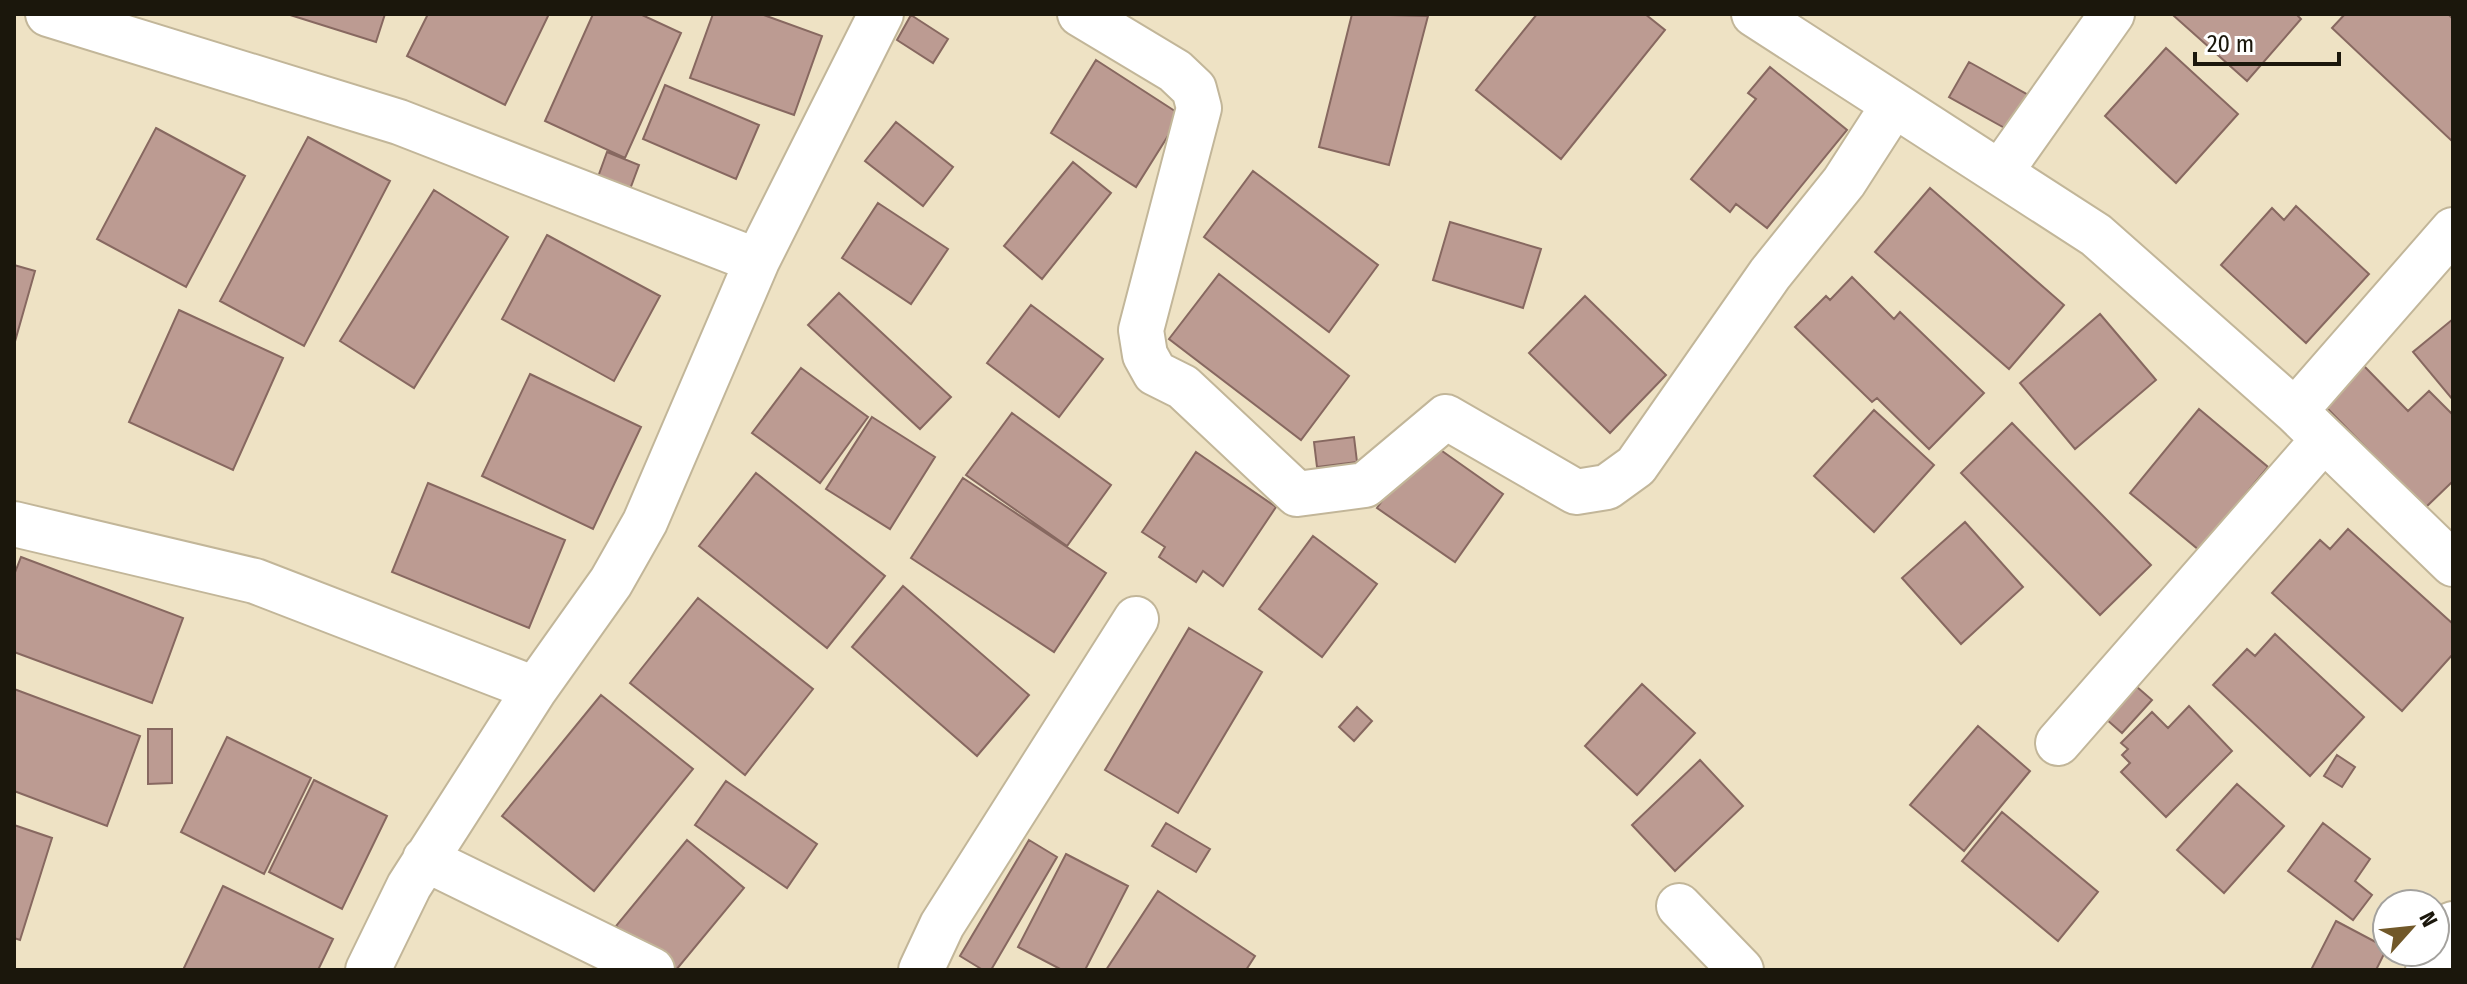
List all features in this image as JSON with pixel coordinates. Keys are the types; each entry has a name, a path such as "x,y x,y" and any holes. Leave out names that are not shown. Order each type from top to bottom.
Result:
{"street":[{"path":"48,14 399,122 757,261"},
{"path":"368,970 425,859 535,689 611,582 645,522 757,261 881,14"},
{"path":"1080,14 1175,71 1194,89 1199,108 1141,330 1145,355 1155,373 1183,387 1297,494 1365,485 1446,417 1576,492 1607,487 1636,466 1770,274 1844,182 1893,106"},
{"path":"1754,14 2096,235 2309,425 2436,525 2453,564"},
{"path":"2001,171 2112,14"},
{"path":"2058,743 2309,425 2453,230"},
{"path":"14,524 255,581 535,689"},
{"path":"921,970 942,925 1136,619"},
{"path":"425,859 652,970"},
{"path":"1679,906 1741,970"},
{"path":"2428,970 2453,924"}],"building":[{"path":"287,14 385,14 376,42"},
{"path":"428,14 549,14 505,105 407,56"},
{"path":"593,14 640,14 681,33 625,158 545,121"},
{"path":"713,14 761,14 822,36 794,115 690,78"},
{"path":"1352,14 1428,16 1389,165 1319,147"},
{"path":"1537,14 1645,14 1665,30 1561,159 1476,90"},
{"path":"2296,14 2301,19 2247,81 2174,16"},
{"path":"2345,14 2448,14 2453,19 2453,142 2332,28"},
{"path":"911,15 948,39 933,63 897,40"},
{"path":"2166,48 2238,114 2176,183 2105,116"},
{"path":"1096,60 1181,115 1136,187 1051,133"},
{"path":"1969,62 2030,96 2010,131 1949,97"},
{"path":"1770,67 1847,130 1767,228 1736,204 1730,212 1691,179 1756,99 1748,93"},
{"path":"665,85 759,125 736,179 643,139"},
{"path":"896,122 953,167 923,206 865,161"},
{"path":"156,128 245,176 186,287 97,239"},
{"path":"308,137 390,181 304,346 220,301"},
{"path":"607,152 639,165 626,200 594,188"},
{"path":"1073,162 1111,193 1042,279 1004,246"},
{"path":"1253,171 1378,265 1329,332 1204,237"},
{"path":"1930,188 2064,305 2009,369 1875,252"},
{"path":"434,190 508,237 414,388 340,341"},
{"path":"878,203 948,249 911,304 842,258"},
{"path":"2296,206 2369,274 2306,343 2221,265 2272,208 2284,220"},
{"path":"1450,222 1541,249 1523,308 1433,280"},
{"path":"547,235 660,296 614,381 502,319"},
{"path":"14,265 35,271 14,345"},
{"path":"1219,274 1349,376 1301,440 1169,339"},
{"path":"1852,277 1894,319 1900,312 1984,393 1929,449 1877,398 1872,402 1795,327 1826,296 1830,300"},
{"path":"839,293 951,397 920,429 808,325"},
{"path":"1585,296 1666,375 1610,433 1529,353"},
{"path":"1031,305 1103,359 1059,417 987,363"},
{"path":"179,310 283,358 233,470 129,422"},
{"path":"2100,314 2156,380 2075,449 2020,383"},
{"path":"2453,319 2453,400 2413,352"},
{"path":"2364,366 2408,411 2429,391 2453,415 2453,481 2425,508 2324,405"},
{"path":"801,368 868,417 820,483 752,433"},
{"path":"530,374 641,427 593,529 482,476"},
{"path":"2199,409 2268,467 2199,550 2130,493"},
{"path":"1874,410 1934,465 1874,532 1814,476"},
{"path":"1012,413 1111,485 1067,546 966,475"},
{"path":"872,417 935,457 890,529 826,489"},
{"path":"2012,423 2151,565 2100,615 1961,473"},
{"path":"1354,437 1357,462 1317,467 1314,442"},
{"path":"1425,439 1503,494 1455,562 1377,508"},
{"path":"1196,452 1276,507 1223,586 1203,571 1196,582 1159,557 1165,547 1142,532"},
{"path":"756,473 885,576 827,648 699,546"},
{"path":"963,478 1106,573 1054,652 911,558"},
{"path":"428,483 565,540 529,628 392,572"},
{"path":"1965,522 2023,587 1961,644 1902,578"},
{"path":"2348,529 2453,624 2453,654 2402,711 2272,593 2320,540 2330,549"},
{"path":"1313,536 1377,584 1322,657 1259,609"},
{"path":"21,557 183,618 152,703 14,652 14,575"},
{"path":"903,586 1029,695 977,756 852,647"},
{"path":"698,598 813,689 745,775 630,683"},
{"path":"1189,628 1262,672 1178,813 1105,770"},
{"path":"2275,634 2364,717 2310,776 2213,685 2247,649 2255,656"},
{"path":"1642,684 1695,733 1637,795 1585,746"},
{"path":"2137,687 2152,700 2122,733 2106,719"},
{"path":"14,689 140,736 107,826 14,791"},
{"path":"601,695 693,769 594,891 502,816"},
{"path":"2189,706 2232,751 2166,817 2121,772 2130,763 2122,755 2128,749 2121,743 2152,712 2168,728"},
{"path":"1357,707 1372,721 1354,741 1339,727"},
{"path":"1978,726 2030,771 1964,851 1910,805"},
{"path":"148,729 172,729 172,783 148,784"},
{"path":"227,737 311,778 264,874 181,832"},
{"path":"2337,755 2355,767 2342,787 2324,776"},
{"path":"1700,760 1743,806 1675,871 1632,825"},
{"path":"314,780 387,816 342,909 269,872"},
{"path":"726,781 817,844 787,888 695,825"},
{"path":"2237,784 2284,826 2224,893 2177,850"},
{"path":"2002,812 2098,892 2058,941 1962,861"},
{"path":"1166,823 1210,849 1196,872 1152,846"},
{"path":"2323,823 2370,859 2355,881 2371,896 2353,920 2288,871"},
{"path":"14,825 52,838 20,940 14,938"},
{"path":"687,840 744,888 676,970 668,970 616,926"},
{"path":"1029,840 1057,857 991,970 983,970 960,956"},
{"path":"1066,854 1128,886 1085,970 1062,970 1018,947"},
{"path":"223,886 333,939 318,970 183,970"},
{"path":"1158,891 1255,956 1246,970 1106,970"},
{"path":"2336,921 2371,940 2371,968 2376,970 2311,970"}]}
